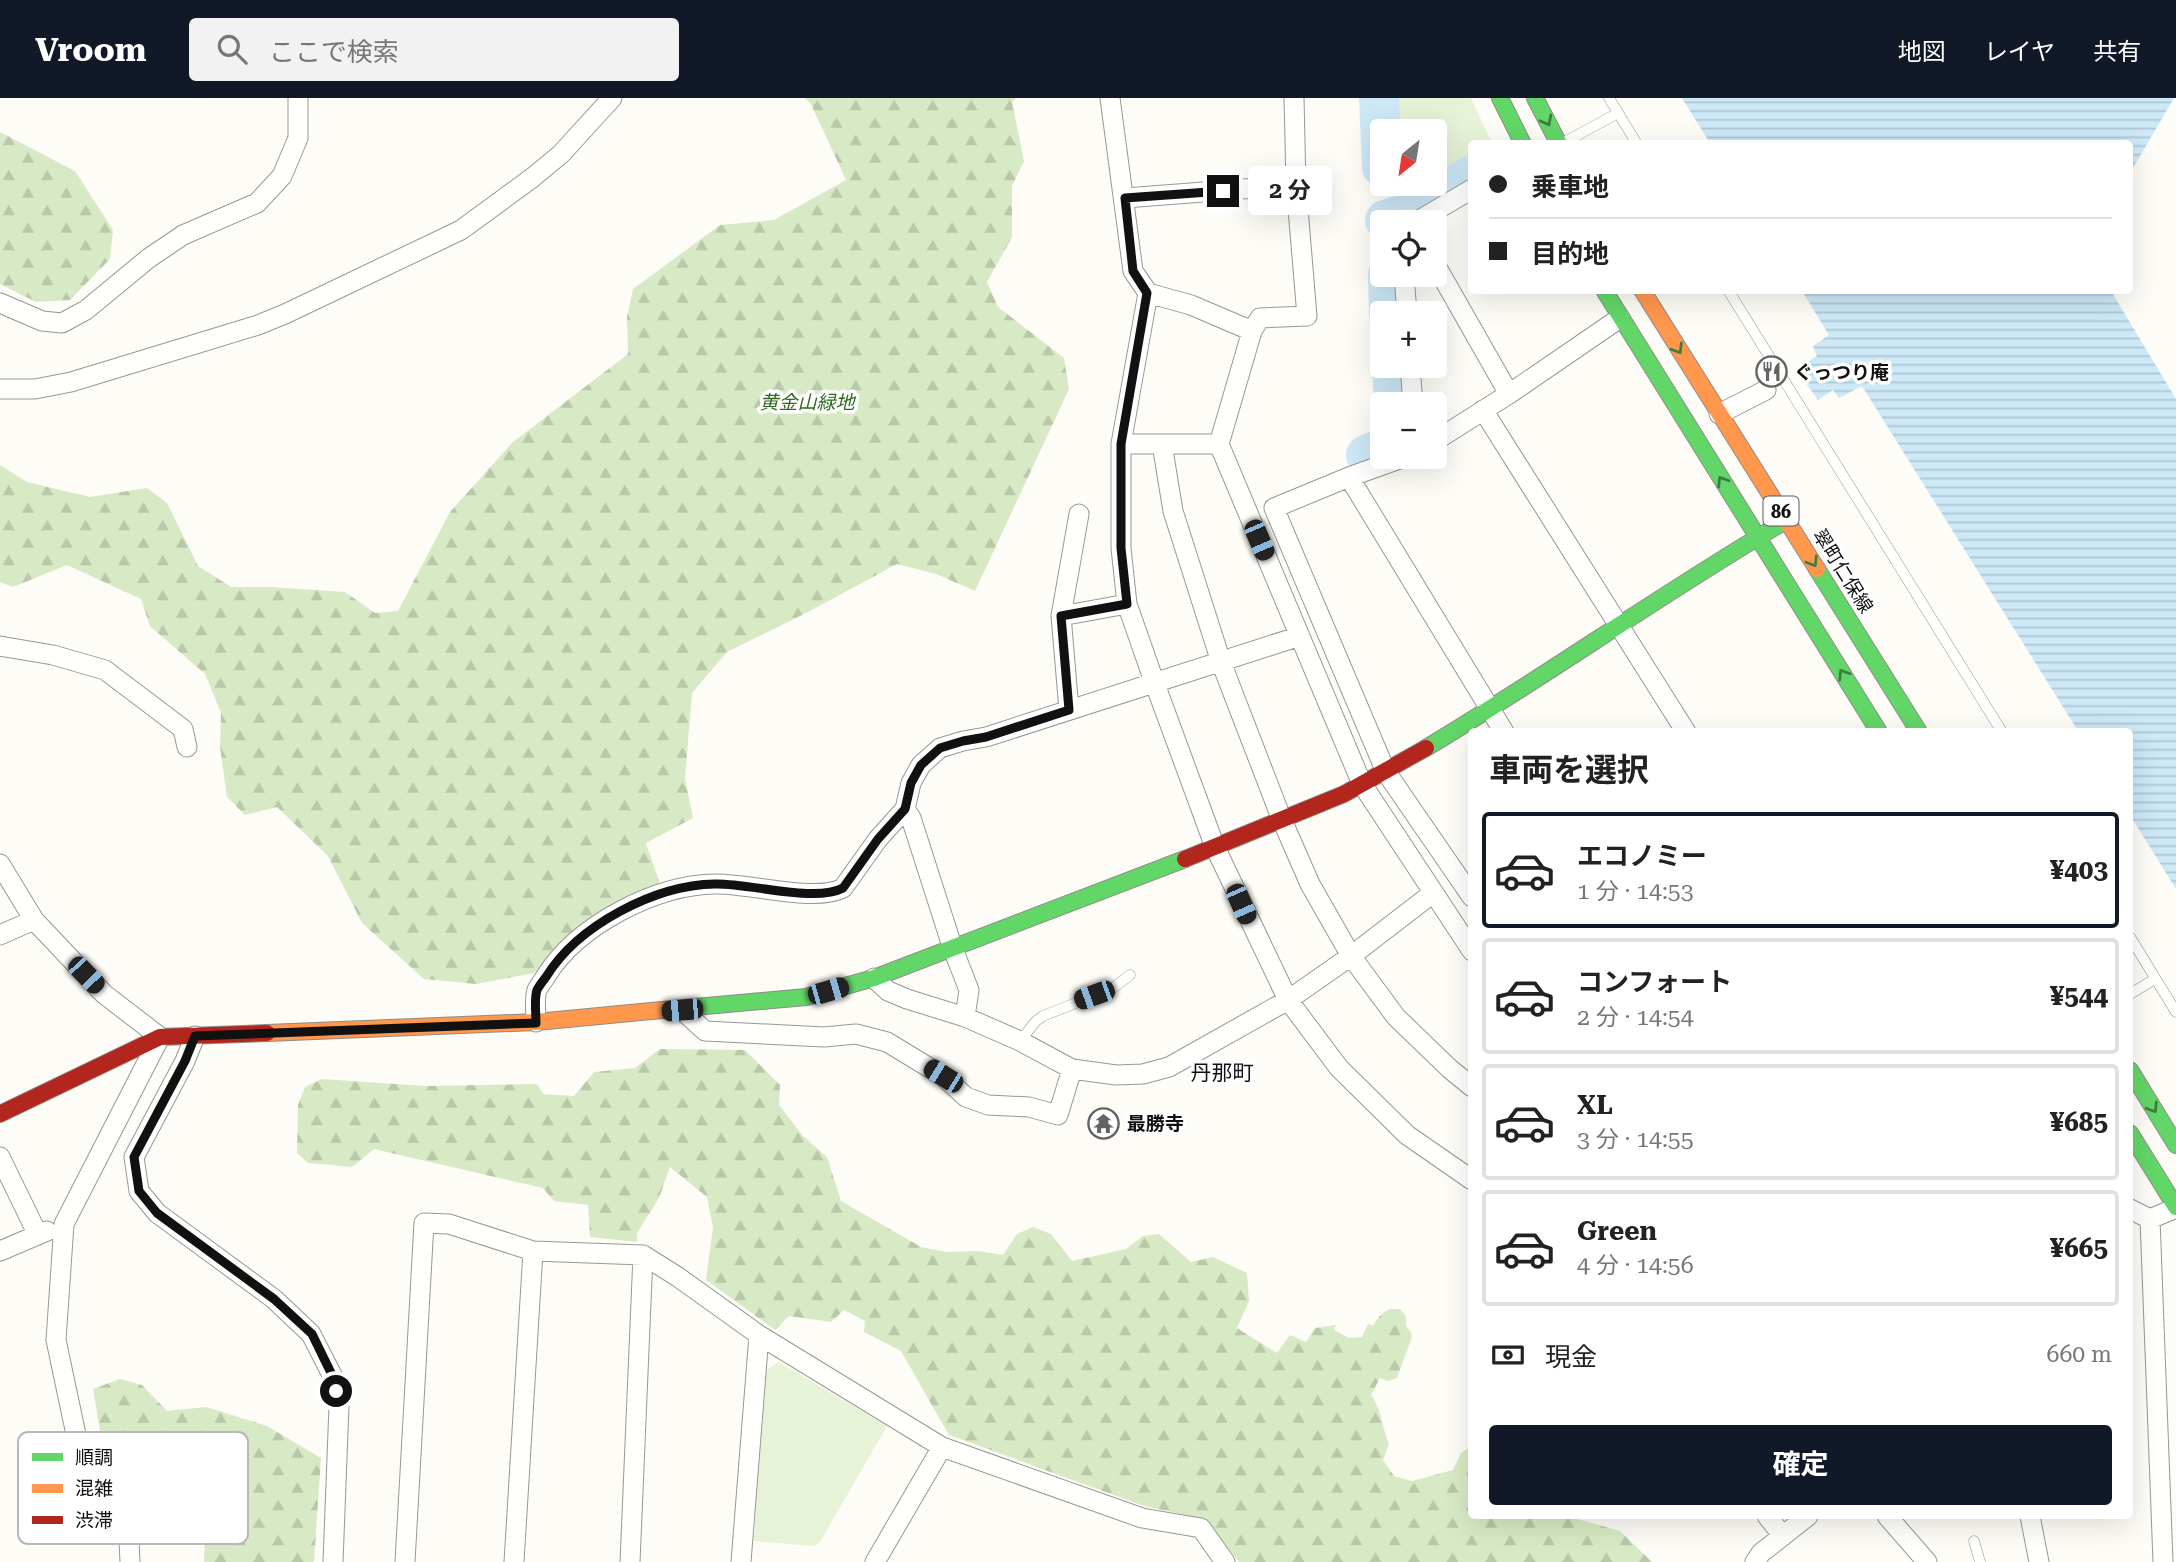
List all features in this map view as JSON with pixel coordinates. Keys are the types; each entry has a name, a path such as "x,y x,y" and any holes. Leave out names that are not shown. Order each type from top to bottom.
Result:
{"street":[{"path":"0,303 42,321 62,323 86,310 183,234 257,203 282,176 298,138 298,98"},
{"path":"0,389 35,389 71,382 258,324 408,256 461,230 532,178 561,155 612,98"},
{"path":"1110,98 1133,271 1147,293 1121,444 1121,548 1127,604 1215,847 1288,1000 1339,1068 1407,1135 1468,1177"},
{"path":"1294,98 1297,185 1307,316 1259,318 1252,331 1219,444 1362,785 1468,945"},
{"path":"1500,98 1521,140"},
{"path":"1535,98 1558,140"},
{"path":"1125,198 1297,185"},
{"path":"1436,210 1468,191"},
{"path":"1447,285 1509,394"},
{"path":"1147,293 1191,305 1252,331"},
{"name":"86","path":"1606,294 1876,728"},
{"name":"翠町仁保線","path":"1644,294 1917,728"},
{"path":"1447,433 1620,318"},
{"path":"1719,414 1766,390"},
{"path":"1483,410 1682,728"},
{"path":"1121,444 1219,444"},
{"path":"1162,444 1173,511 1221,662 1282,820 1310,884 1351,956 1396,1017 1468,1084"},
{"path":"1371,469 1273,508 1385,772 1468,891"},
{"path":"1349,477 1501,728"},
{"path":"1069,710 1061,616 1079,514"},
{"path":"0,1114 160,1037 536,1023 806,997 874,978 1215,847 1362,785 1490,710 1617,626 1787,520"},
{"path":"1061,616 1127,604"},
{"path":"536,1023 537,991 552,967 571,945 594,928 640,902 678,889 712,884 740,884 786,892 834,893 843,888 878,839 905,809 911,783 921,765 940,748 986,737 1300,636"},
{"path":"0,646 53,655 106,670 184,729 187,747"},
{"path":"905,809 911,818 969,990 965,1017"},
{"path":"0,864 34,920 104,994 160,1037"},
{"path":"874,978 888,991 965,1017 1020,1041 1072,1069 1116,1075 1143,1074 1169,1067 1288,1000 1433,893"},
{"path":"0,935 34,920"},
{"path":"682,1010 705,1031 824,1037 856,1034 887,1042 943,1076 966,1097 988,1105 1029,1107 1058,1115 1072,1069"},
{"path":"195,1036 185,1061 134,1157 139,1191 157,1213 274,1299 312,1334 333,1377 339,1406 333,1562"},
{"path":"75,1432 56,1340 64,1224 160,1037"},
{"path":"2133,1075 2176,1145"},
{"path":"2133,1138 2176,1207 2150,1219"},
{"path":"0,1157 38,1235"},
{"path":"2133,1210 2150,1219"},
{"path":"2150,1219 2163,1562"},
{"path":"405,1562 424,1223 449,1224 533,1251 643,1255 678,1276 759,1335 942,1447 1142,1518 1201,1528 1224,1562"},
{"path":"0,1251 64,1224"},
{"path":"514,1562 533,1251"},
{"path":"630,1562 643,1255"},
{"path":"741,1562 759,1335"},
{"path":"875,1562 942,1447"},
{"path":"1769,1519 1783,1536"},
{"path":"1755,1562 1760,1553 1804,1519"},
{"path":"1890,1519 1927,1562"},
{"path":"2030,1519 2039,1562"},
{"path":"130,1544 131,1562"}],"lane":[{"path":"1609,98 1635,140"},
{"path":"1567,140 1618,113"},
{"path":"1730,294 2000,728"},
{"path":"2133,942 2176,1012"},
{"path":"1020,1041 1043,1016 1113,988 1130,975"},
{"path":"2133,992 2155,979"},
{"path":"1974,1541 1980,1562"}],"green space":[{"name":"黄金山緑地","path":"805,98 1016,98 1012,102 1024,161 1012,186 1012,237 987,282 998,307 1064,358 1069,389 975,591 936,574 897,564 727,652 692,693 685,778 693,818 646,843 660,884 591,927 534,973 476,984 424,979 362,923 328,856 277,807 245,815 227,797 220,747 221,713 205,674 150,626 141,599 67,565 13,587 0,582 0,465 27,482 90,497 147,488 167,503 198,566 231,587 345,592 375,613 398,611 450,512 513,442 628,354 627,316 633,289 720,225 774,220 846,180 811,104"},
{"path":"1391,98 1471,98 1491,140 1468,140 1468,164 1447,178 1447,119 1392,119"},
{"path":"0,132 75,171 113,230 110,259 70,300 36,302 0,284"},
{"path":"1397,196 1418,196 1408,202 1397,200"},
{"path":"660,1049 745,1050 780,1085 779,1105 802,1135 827,1157 841,1201 921,1247 947,1252 979,1251 1003,1255 1017,1234 1033,1227 1051,1234 1072,1261 1126,1249 1143,1236 1159,1234 1191,1262 1213,1257 1247,1273 1249,1301 1237,1328 1277,1353 1290,1335 1306,1342 1315,1328 1336,1325 1334,1330 1349,1338 1362,1337 1368,1324 1373,1326 1384,1312 1400,1309 1406,1316 1406,1326 1412,1337 1397,1378 1388,1381 1380,1378 1371,1395 1389,1444 1383,1460 1394,1476 1412,1481 1453,1470 1461,1453 1468,1449 1468,1519 1578,1519 1620,1531 1652,1562 1239,1562 1205,1519 1144,1506 949,1435 901,1351 864,1332 865,1321 844,1310 831,1322 789,1316 775,1330 706,1280 713,1227 707,1197 670,1167 659,1198 637,1233 637,1242 590,1237 588,1205 554,1201 543,1188 374,1149 352,1167 308,1163 297,1153 298,1105 305,1087 322,1079 424,1086 537,1084 543,1094 574,1096 594,1072 635,1068"},
{"path":"779,1362 887,1426 820,1542 814,1546 754,1541 763,1372"},
{"path":"120,1379 142,1385 167,1411 206,1407 267,1426 321,1458 314,1562 204,1562 205,1544 248,1544 248,1432 100,1432 93,1389"}],"water":[{"path":"1682,98 2174,98 2133,168 2133,140 1708,140"},
{"path":"1804,294 2113,294 2176,399 2176,889 2133,820 2133,728 2076,728 1862,386 1839,398 1833,390 1818,400 1796,369 1817,356 1813,346 1829,335"}],"waterway":[{"path":"1379,98 1380,119"},
{"path":"1414,210 1468,177"},
{"path":"1388,287 1389,301"},
{"path":"1393,378 1393,392"},
{"path":"1366,455 1370,453"}],"traffic: fast":[{"path":"1500,98 1521,140"},
{"path":"1535,98 1557,140"},
{"path":"1606,294 1877,728"},
{"path":"1426,748 1787,520"},
{"path":"1817,569 1916,728"},
{"path":"662,1010 806,997 874,978 1185,859"},
{"path":"2133,1075 2176,1145"},
{"path":"2133,1138 2176,1207"}],"traffic: slow":[{"path":"1645,294 1817,569"},
{"path":"267,1033 536,1022 662,1010"}],"traffic: jam":[{"path":"1185,859 1344,794 1426,748"},
{"path":"0,1114 160,1037 267,1033"}],"place":[{"name":"ぐっつり庵","path":"1771,372"},
{"name":"最勝寺","path":"1104,1123"}],"district":[{"name":"丹那町","path":"1222,1073"}],"route":[{"path":"336,1391 333,1377 312,1334 274,1299 157,1213 139,1191 134,1157 185,1061 195,1036 536,1023 537,991 552,967 571,945 594,928 640,902 678,889 712,884 740,884 786,892 834,893 843,888 878,839 905,809 911,783 921,765 940,748 986,737 1069,710 1061,616 1127,604 1121,548 1121,444 1147,293 1133,271 1125,198 1223,191"}]}
